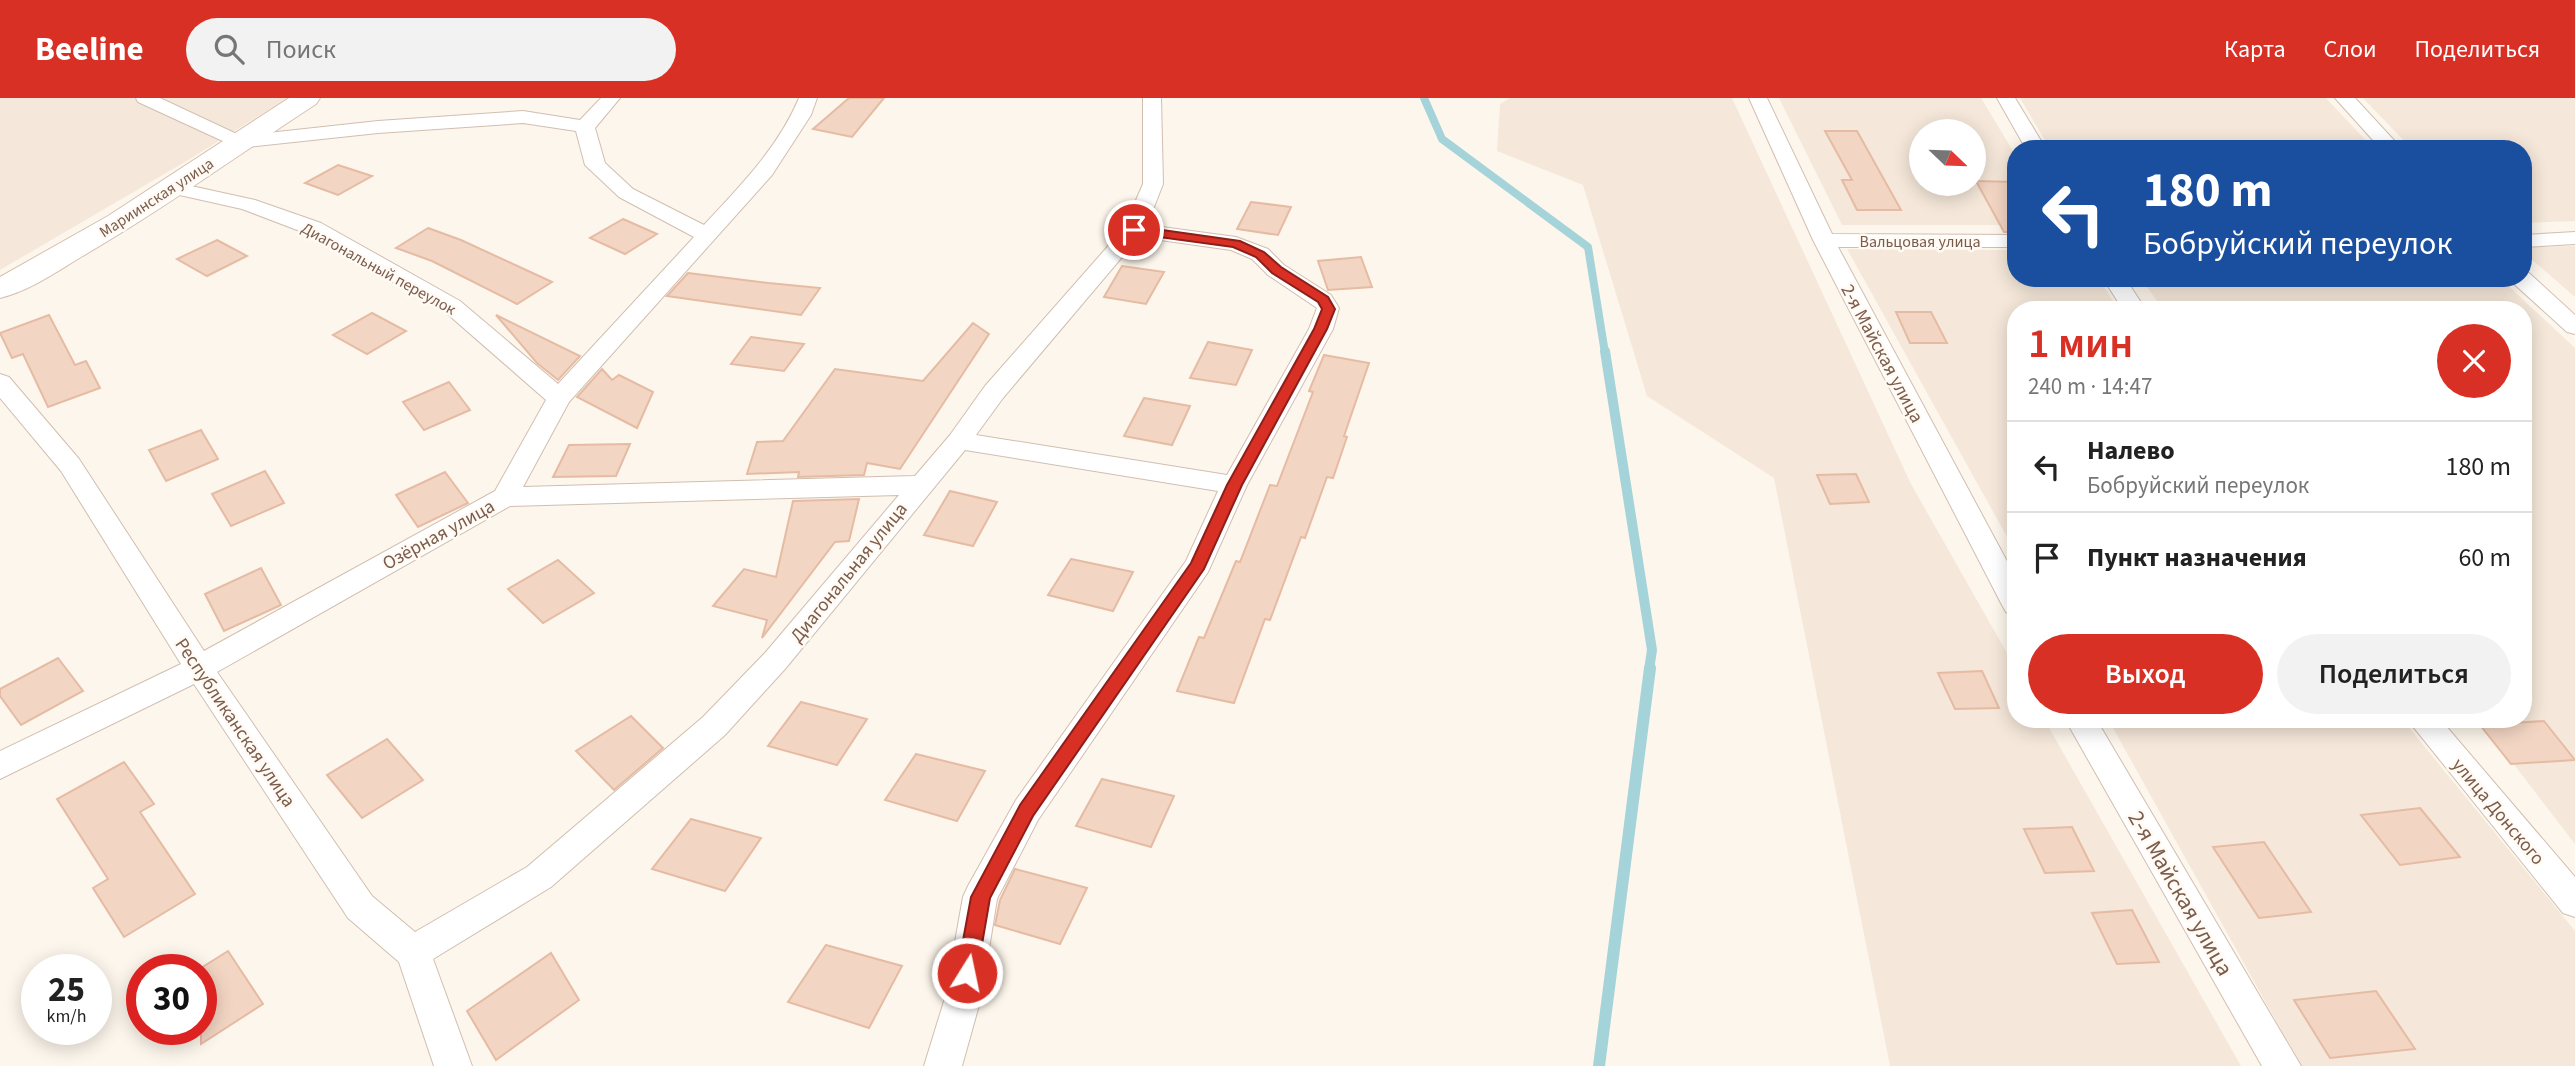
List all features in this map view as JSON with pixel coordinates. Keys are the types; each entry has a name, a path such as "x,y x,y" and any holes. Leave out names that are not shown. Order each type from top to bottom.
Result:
{"main road":[{"name":"Мариинская улица","path":"0,289 53,262 173,188 307,98"}],"street":[{"path":"145,98 239,142 471,119 523,117 585,127"},
{"path":"585,127 611,98"},
{"name":"Озёрная улица","path":"0,766 199,668 505,497 559,398 765,171 801,115 808,98"},
{"name":"Диагональная улица","path":"414,952 539,877 714,726 775,661 959,440 994,392 1134,230 1153,184 1152,98"},
{"name":"2-я Майская улица","path":"1758,98 1824,240 2007,588"},
{"path":"2006,98 2031,140"},
{"path":"2343,98 2383,140"},
{"path":"585,127 595,165 626,193 705,234"},
{"name":"Диагональный переулок","path":"173,188 248,204 313,228 452,306 559,398"},
{"path":"943,1066 962,998 980,897 1027,810 1198,565 1234,485 1321,329 1328,309 1323,300 1276,270 1260,254 1236,244 1134,230"},
{"path":"2532,241 2575,238"},
{"name":"Вальцовая улица","path":"1824,240 2007,241"},
{"path":"2531,287 2575,327"},
{"name":"Республиканская улица","path":"0,382 69,465 199,668 360,908 414,952"},
{"path":"959,440 1234,485"},
{"path":"505,497 919,485"},
{"name":"2-я Майская улица","path":"2085,728 2282,1066"},
{"name":"улица Донского","path":"2430,728 2575,902"},
{"path":"414,952 453,1066"}],"shaded area":[{"path":"0,98 287,98 190,159 0,270"},
{"path":"1510,98 1732,98 1911,484 2007,653 2007,728 2049,728 2241,1066 1890,1066 1774,478 1647,396 1583,185 1497,151 1500,104"},
{"path":"1779,98 1981,98 2007,141 2007,225 1842,225"},
{"path":"2020,98 2326,98 2366,140 2045,140"},
{"path":"2363,98 2575,98 2575,221 2532,223 2532,140 2403,140"},
{"path":"2575,246 2575,297 2532,260 2532,247"},
{"path":"1847,249 2007,250 2007,287 2104,287 2113,301 2007,301 2007,537"},
{"path":"2147,287 2510,287 2525,301 2157,301"},
{"path":"2532,308 2575,348 2575,844 2486,728 2532,728"},
{"path":"2113,728 2409,728 2575,931 2575,1066 2301,1066"}],"building":[{"path":"849,98 884,98 852,137 813,129"},
{"path":"1825,131 1857,131 1901,210 1857,210 1842,180 1852,180"},
{"path":"338,165 372,176 338,195 305,183"},
{"path":"1986,181 2007,182 2007,232 2004,232 1984,196"},
{"path":"1251,202 1291,207 1278,235 1237,229"},
{"path":"623,219 657,234 625,254 590,238"},
{"path":"428,228 461,240 552,282 517,304 432,261 396,248"},
{"path":"217,240 247,256 207,276 177,259"},
{"path":"1361,257 1372,287 1328,290 1318,261"},
{"path":"1122,266 1164,272 1146,304 1104,297"},
{"path":"688,273 820,288 801,315 667,296"},
{"path":"1896,312 1931,312 1947,343 1910,343"},
{"path":"372,313 406,331 367,354 333,335"},
{"path":"49,315 75,365 86,361 100,388 48,407 23,354 12,358 0,333"},
{"path":"496,315 580,356 558,380 537,363"},
{"path":"973,323 989,334 900,469 867,463 864,475 798,477 799,472 747,474 757,442 783,441 835,369 923,381"},
{"path":"751,337 804,344 784,371 731,364"},
{"path":"1208,342 1252,350 1236,385 1190,378"},
{"path":"1324,355 1369,363 1333,478 1327,477 1305,538 1301,537 1270,620 1265,619 1234,703 1177,691 1199,637 1204,638 1236,561 1240,562 1270,485 1277,486 1313,392 1309,391"},
{"path":"602,369 612,380 619,375 653,392 637,428 577,397"},
{"path":"449,382 470,410 424,430 403,402"},
{"path":"1144,398 1190,406 1172,445 1124,436"},
{"path":"201,430 218,459 166,481 149,450"},
{"path":"630,444 616,476 553,477 569,445"},
{"path":"265,471 284,503 231,526 212,494"},
{"path":"445,472 468,503 418,527 396,495"},
{"path":"1856,474 1869,502 1830,504 1817,475"},
{"path":"950,491 997,502 973,546 924,535"},
{"path":"859,499 849,541 835,542 762,638 767,620 713,606 744,569 776,577 793,501"},
{"path":"1071,559 1133,572 1113,611 1048,595"},
{"path":"558,560 594,593 543,623 508,589"},
{"path":"261,568 281,605 224,631 205,594"},
{"path":"58,658 83,691 21,725 0,696 0,689"},
{"path":"1982,671 1999,708 1955,709 1938,673"},
{"path":"801,702 867,719 837,765 768,746"},
{"path":"631,716 663,748 614,790 576,751"},
{"path":"2544,721 2575,760 2511,764 2482,728 2532,728 2532,722"},
{"path":"387,739 423,780 362,818 327,775"},
{"path":"916,754 985,771 957,821 885,800"},
{"path":"124,762 154,804 140,812 195,894 124,937 93,888 108,879 57,799"},
{"path":"1102,779 1174,796 1151,847 1076,826"},
{"path":"2420,808 2460,857 2400,865 2361,815"},
{"path":"691,819 761,838 725,891 652,869"},
{"path":"2072,827 2094,871 2045,873 2024,829"},
{"path":"2264,842 2311,912 2259,918 2213,847"},
{"path":"1015,869 1087,888 1060,944 995,925 1000,900"},
{"path":"2132,910 2159,962 2117,964 2092,913"},
{"path":"826,945 902,966 869,1028 788,1002"},
{"path":"228,951 263,1004 217,1034 217,958"},
{"path":"551,953 579,1000 496,1060 467,1011"},
{"path":"2376,991 2415,1049 2330,1058 2294,1000"}],"waterway":[{"path":"1424,98 1442,139 1588,247 1605,353"},
{"path":"1605,351 1652,650 1649,670"},
{"path":"1599,1066 1650,668"}],"route":[{"path":"967,973 980,897 1027,810 1198,565 1234,485 1321,329 1328,309 1323,300 1276,270 1260,254 1236,244 1134,230"}]}
